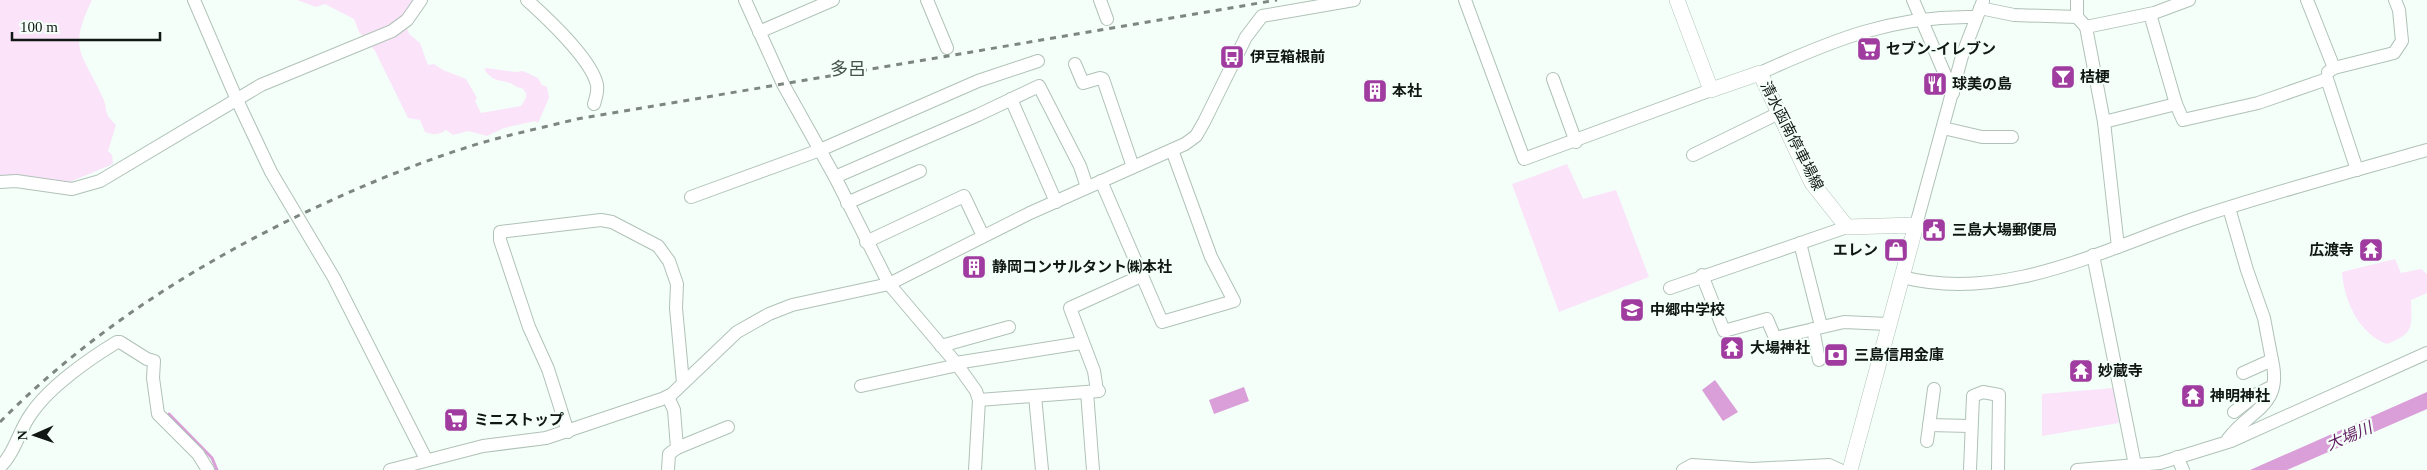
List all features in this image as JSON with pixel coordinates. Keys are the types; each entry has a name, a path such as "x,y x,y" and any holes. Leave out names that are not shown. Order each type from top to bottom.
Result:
{"main road":[{"path":"1677,0 1711,90"},
{"name":"清水函南停車場線","path":"1711,90 1760,72 1812,183 1847,227"},
{"path":"1847,227 1916,225 1850,470"}],"street":[{"path":"194,0 237,100 271,172 334,278 426,459"},
{"path":"527,0 563,34 592,74 597,88 594,104"},
{"path":"745,0 783,84 835,177 866,242 889,284 957,364 976,391 980,400 975,470"},
{"path":"759,32 833,0"},
{"path":"927,0 947,48"},
{"path":"1100,0 1107,19"},
{"path":"390,470 426,459 483,446 533,441 568,432 668,397 737,332 769,314 792,305 889,284 983,236 1087,187 1172,150 1196,136 1246,36 1262,16 1282,6 1354,0"},
{"path":"1465,0 1524,159 1576,142 1711,90"},
{"path":"1913,0 1953,93"},
{"path":"2077,0 2077,17 2086,27 2104,122 2118,247"},
{"path":"2086,27 2150,14 2186,0"},
{"path":"2307,0 2334,68"},
{"path":"2357,170 2327,79 2329,71 2334,68 2394,53 2402,41 2399,10 2395,0"},
{"path":"0,182 16,181 66,189 89,185 110,176 276,78 392,31 407,20 418,2"},
{"path":"1916,225 1962,56 1980,8"},
{"path":"1760,72 1834,40 1921,19 1980,8 2014,15 2077,17"},
{"path":"2150,14 2182,120 2258,103 2327,79"},
{"path":"691,197 820,150 978,81 1038,61"},
{"path":"1075,64 1083,83 1100,78 1103,80 1133,167"},
{"path":"1553,78 1576,142"},
{"path":"835,177 1039,86 1080,166 1087,187"},
{"path":"1011,99 1056,202"},
{"path":"2104,122 2176,104"},
{"path":"1693,155 1779,113"},
{"path":"1943,128 1982,136 2012,137"},
{"path":"1101,181 1162,322 1234,301 1211,257 1172,150"},
{"path":"1902,276 1934,284 1968,286 2045,272 2228,208 2427,150"},
{"path":"847,203 920,171"},
{"path":"866,242 964,196 983,236"},
{"path":"2226,442 2234,432 2257,412 2276,378 2264,318 2228,208"},
{"path":"568,432 548,369 523,310 500,240 500,232 601,220 612,222 658,246 669,261 676,279 678,340 683,383"},
{"path":"1670,288 1702,275 1847,227"},
{"path":"1800,243 1817,328 1819,360"},
{"path":"2093,255 2135,465"},
{"path":"1702,275 1724,331 1767,319 1775,338 1844,322 1888,324"},
{"path":"1093,470 1094,371 1070,308 1141,276"},
{"path":"941,346 1010,327"},
{"path":"0,467 5,462 28,418 37,406 91,360 116,342 120,342 147,359 154,361 153,386 158,414 198,454 208,470"},
{"path":"861,386 957,364 1082,343"},
{"path":"2077,470 2160,462 2180,463 2427,353"},
{"path":"2243,373 2272,360"},
{"path":"2234,412 2257,394 2273,386"},
{"path":"1927,441 1934,388"},
{"path":"980,400 1094,391"},
{"path":"1970,470 1970,426 1974,394 1998,393 1998,470"},
{"path":"1036,396 1042,470"},
{"path":"668,397 674,410 677,448"},
{"path":"1929,425 1970,426"},
{"path":"668,470 669,454 677,448 728,427"},
{"path":"1683,470 1692,465 1752,469 1829,465 1840,470"}],"shaded area":[{"path":"0,0 92,0 84,17 79,42 84,61 103,98 107,114 116,125 108,151 112,155 113,164 65,184 0,176"},
{"path":"297,0 413,0 414,4 408,15 407,28 409,34 420,43 428,65 434,64 443,70 466,79 477,98 475,101 481,113 521,106 526,98 526,93 522,88 493,78 484,69 523,71 538,78 542,85 547,87 549,98 538,123 535,121 504,128 487,136 468,131 453,135 446,130 436,134 425,132 420,120 408,118 375,51 359,32 354,19 325,4 316,7"},
{"path":"1567,164 1583,199 1616,190 1649,277 1559,312 1512,184"},
{"path":"2395,259 2401,273 2421,269 2427,274 2427,293 2411,300 2411,323 2407,333 2387,344 2368,332 2354,314 2346,294 2342,272"},
{"path":"2113,388 2119,423 2042,436 2042,394"}],"water":[{"path":"1715,380 1738,412 1723,421 1702,390"},
{"path":"1244,387 1249,401 1214,414 1209,400"},
{"name":"大場川","path":"2427,392 2427,409 2287,470 2250,470"}],"waterway":[{"path":"169,414 212,458 217,470"}],"railway":[{"path":"0,422 40,384 83,348 127,315 174,284 221,256 320,205 385,177 453,152 577,119 1277,0"}],"place":[{"name":"セブン-イレブン","path":"1869,49"},
{"name":"伊豆箱根前","path":"1232,57"},
{"name":"桔梗","path":"2063,77"},
{"name":"球美の島","path":"1935,84"},
{"name":"本社","path":"1375,91"},
{"name":"三島大場郵便局","path":"1934,230"},
{"name":"エレン","path":"1896,250"},
{"name":"広渡寺","path":"2371,250"},
{"name":"静岡コンサルタント㈱本社","path":"974,267"},
{"name":"中郷中学校","path":"1632,310"},
{"name":"大場神社","path":"1732,348"},
{"name":"三島信用金庫","path":"1836,355"},
{"name":"妙蔵寺","path":"2081,371"},
{"name":"神明神社","path":"2193,396"},
{"name":"ミニストップ","path":"456,420"}],"district":[{"name":"多呂","path":"848,69"}]}
